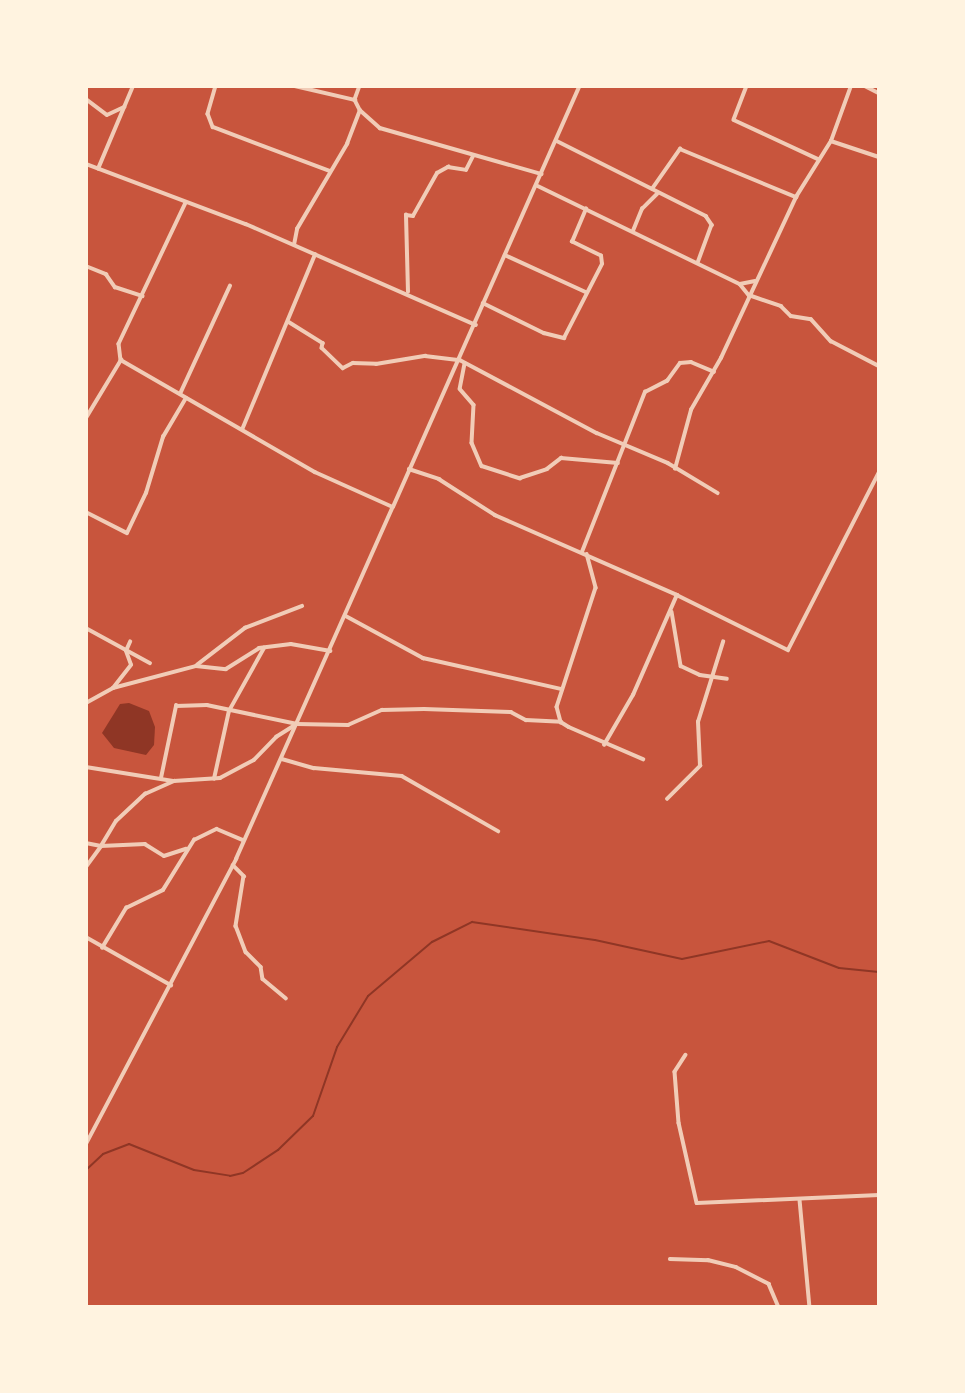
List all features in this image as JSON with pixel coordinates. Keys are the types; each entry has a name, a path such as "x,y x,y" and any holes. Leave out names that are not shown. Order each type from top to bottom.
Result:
{"street":[{"path":"98,169 133,86"},
{"path":"216,86 208,114 214,127 330,171"},
{"path":"295,86 355,100"},
{"path":"360,86 355,100 360,110 380,128 543,174"},
{"path":"86,1144 233,865 476,325 505,254 538,186 580,86"},
{"path":"747,86 734,120 818,159"},
{"path":"675,469 691,410 714,372 796,197 831,141 849,86"},
{"path":"865,86 879,93"},
{"path":"86,99 107,115 124,107"},
{"path":"295,244 301,221 330,171 360,110"},
{"path":"557,141 709,220 712,225 698,263"},
{"path":"831,141 879,157"},
{"path":"652,189 680,149 796,197"},
{"path":"408,292 406,215 413,216 437,173 448,167 466,170 473,156"},
{"path":"86,164 295,244 408,292 476,325"},
{"path":"538,186 740,284 749,295 781,306 791,316 811,319 831,341 879,366"},
{"path":"633,231 642,209 657,194"},
{"path":"86,418 121,360 119,344 186,203"},
{"path":"483,303 560,339 602,264 601,256 572,242 586,209"},
{"path":"242,431 315,254"},
{"path":"505,254 586,292"},
{"path":"86,266 106,274 115,287 143,296"},
{"path":"740,284 755,281"},
{"path":"180,394 230,286"},
{"path":"289,322 322,342 322,348 343,368 353,363 376,365 425,356 460,360 718,493"},
{"path":"121,360 315,472 393,506"},
{"path":"561,722 556,707 574,666 596,588 585,553 639,404 649,387 667,381 680,363 691,362 714,372"},
{"path":"464,364 460,389 474,405 472,443 482,466 520,478 547,469 561,458 618,464"},
{"path":"86,512 127,533 146,493 163,437 186,398"},
{"path":"409,469 439,479 495,515 677,595 788,650 879,472"},
{"path":"604,745 633,695 677,595"},
{"path":"196,666 245,628 302,606"},
{"path":"671,610 681,666 709,677 727,679"},
{"path":"346,616 423,658 562,689"},
{"path":"86,628 150,663"},
{"path":"113,688 131,665 126,651 130,642"},
{"path":"667,799 700,766 698,722 709,677 723,642"},
{"path":"86,703 113,688 196,666 226,669 264,647 291,644 330,651"},
{"path":"214,779 229,711 264,647"},
{"path":"160,778 176,706 229,711 297,724 348,724 382,710 511,712 526,720 561,722 604,745 643,760"},
{"path":"86,767 174,781 214,779 254,760 275,737 297,724"},
{"path":"281,759 314,768 402,776 498,831"},
{"path":"86,867 116,821 145,794 174,781"},
{"path":"102,948 126,908 163,890 194,840 217,828 243,840"},
{"path":"86,844 145,844 164,856 188,848"},
{"path":"233,865 244,876 236,926 246,952 261,967 263,979 286,998"},
{"path":"86,910 86,916"},
{"path":"86,937 171,985"},
{"path":"686,1055 675,1072 693,1198 703,1205 879,1195"},
{"path":"800,1200 810,1307"},
{"path":"670,1259 708,1260 736,1267 769,1284 779,1307"}],"shaded area":[{"path":"129,703 149,711 155,727 154,745 146,755 114,748 102,733 120,704"}],"waterway":[{"path":"86,1170 103,1154 129,1144 194,1170 230,1176 243,1173 278,1150 313,1116 337,1047 368,996 432,942 472,922 595,940 682,959 769,941 839,968 879,972"}]}
